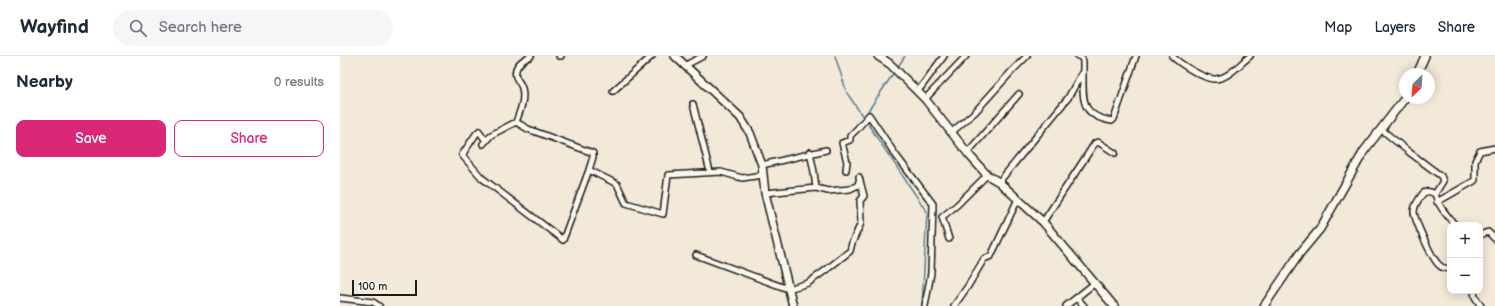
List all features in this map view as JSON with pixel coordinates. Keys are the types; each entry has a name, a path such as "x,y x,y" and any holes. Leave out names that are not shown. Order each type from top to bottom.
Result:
{"street":[{"path":"516,122 528,129 593,153 589,170 563,240 482,178 462,155 479,131 484,142 502,128 516,122 522,106 522,89 516,75 516,67 523,59 530,56"},
{"path":"613,91 652,56"},
{"path":"675,56 740,117 750,133 762,165 765,193 793,306"},
{"path":"684,66 703,56"},
{"path":"878,56 918,91 952,132 967,153 987,175 999,182 1042,222 1114,306"},
{"path":"918,91 944,56"},
{"path":"925,99 966,56"},
{"path":"952,132 976,112 1027,56"},
{"path":"1078,56 1084,61 1083,71 1085,106 1089,111 1102,118 1112,121 1136,56"},
{"path":"1172,56 1187,67 1202,75 1216,79 1228,74 1250,56"},
{"path":"1420,68 1425,56"},
{"path":"999,182 1068,98 1083,71"},
{"path":"967,153 1019,94"},
{"path":"692,104 710,172"},
{"path":"1264,306 1300,253 1320,230 1364,151 1400,104"},
{"path":"846,170 846,157 842,143 850,140 850,136 869,115 933,204 931,273 925,306"},
{"path":"1381,129 1441,176 1443,181 1434,194"},
{"path":"1042,222 1095,143 1098,142 1115,153"},
{"path":"1437,202 1474,181 1476,157 1480,151 1495,148"},
{"path":"762,165 810,152 826,150"},
{"path":"810,152 816,188"},
{"path":"589,170 616,184 626,203 663,214 668,175 710,172 721,172 742,178 763,175"},
{"path":"948,239 942,217 968,195 987,175"},
{"path":"696,255 788,289 808,283 850,251 861,223 860,201 864,196 859,179 858,185 850,189 828,191 816,188 765,193"},
{"path":"1434,194 1426,192 1423,193 1417,201 1414,210 1416,219 1435,262 1444,268 1447,268"},
{"path":"1434,194 1437,202 1453,222"},
{"path":"954,306 984,259 991,256 1018,199"},
{"path":"1483,234 1488,232 1495,239"},
{"path":"1066,306 1095,283"},
{"path":"1474,294 1482,306"},
{"path":"340,298 373,302 379,306"},
{"path":"1077,298 1084,306"}],"waterway":[{"path":"835,56 847,93 927,212 922,306"},
{"path":"897,68 905,56"},
{"path":"864,117 895,71"}]}
